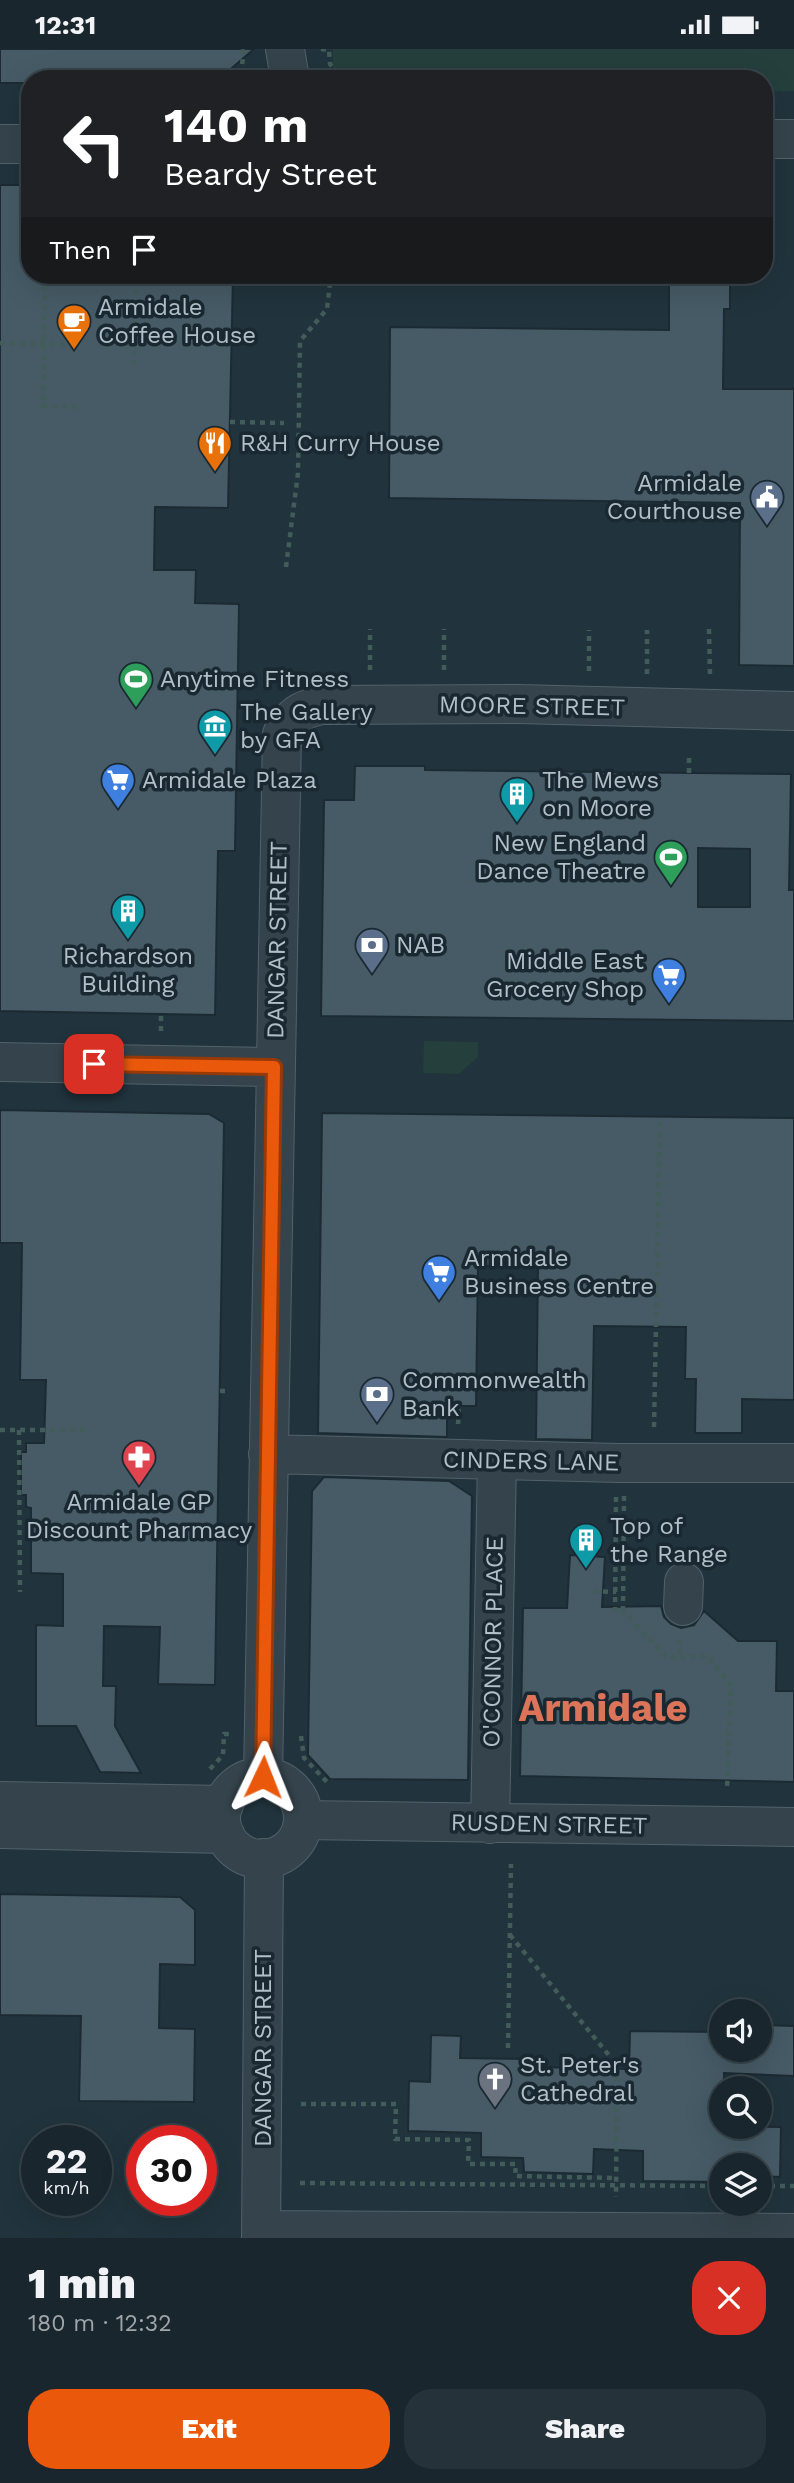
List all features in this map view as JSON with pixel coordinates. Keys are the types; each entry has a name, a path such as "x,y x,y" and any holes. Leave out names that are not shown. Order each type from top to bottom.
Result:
{"street":[{"path":"285,49 288,70"},
{"path":"0,118 21,118"},
{"path":"773,139 794,139"},
{"path":"0,144 21,144"},
{"name":"MOORE STREET","path":"282,734 296,714 306,708 322,705 518,705 794,711"},
{"name":"DANGAR STREET","path":"263,1777 282,734"},
{"path":"0,1062 274,1067"},
{"name":"CINDERS LANE","path":"268,1454 497,1461 638,1473 794,1463"},
{"name":"O'CONNOR PLACE","path":"490,1824 497,1461"},
{"path":"263,1777 274,1778 292,1790 299,1799 303,1821 301,1830 290,1847 283,1853 264,1858 236,1849 224,1820 228,1796 243,1782 263,1777"},
{"path":"0,1801 224,1820"},
{"path":"0,1829 224,1820"},
{"name":"RUSDEN STREET","path":"303,1821 794,1826"},
{"name":"DANGAR STREET","path":"262,2234 264,1858"},
{"path":"262,2234 794,2234"}],"path":[{"path":"243,49 243,70"},
{"path":"316,49 329,50 330,64 335,70"},
{"path":"45,284 43,406 78,407"},
{"path":"134,365 136,284"},
{"path":"286,567 298,473 300,341 327,309 330,284"},
{"path":"0,343 79,345"},
{"path":"230,422 284,423"},
{"path":"370,629 370,664"},
{"path":"444,629 444,664"},
{"path":"709,629 710,675"},
{"path":"589,630 589,666"},
{"path":"647,630 647,666"},
{"path":"689,754 689,773"},
{"path":"161,1014 161,1032"},
{"path":"623,1611 638,1473 660,1117"},
{"path":"220,1391 228,1391"},
{"path":"0,1430 89,1430"},
{"path":"19,1430 20,1592"},
{"path":"593,1591 616,1592"},
{"path":"680,1645 680,1657"},
{"path":"208,1770 223,1755 224,1734 236,1733"},
{"path":"293,1735 303,1736 304,1758 320,1775 328,1783 340,1783"},
{"path":"508,2048 511,1864"},
{"path":"510,1935 617,2065 616,2188"},
{"path":"302,2104 396,2104 395,2139 469,2140 468,2164 516,2164 516,2176 616,2178"},
{"path":"300,2183 616,2188 709,2186"},
{"path":"772,2186 794,2186"}],"green space":[{"path":"333,49 794,49 794,91 773,91 773,70 333,70"},
{"path":"424,1041 478,1042 478,1057 459,1074 423,1073"}],"building":[{"path":"0,49 254,49 230,70 21,70 21,83 0,83"},
{"path":"0,185 21,185 21,284 233,284 228,508 155,507 154,570 196,570 195,603 239,604 235,851 218,851 215,1015 0,1011"},
{"path":"669,284 730,284 730,309 724,309 723,389 794,389 794,666 739,665 740,503 389,498 390,327 669,330"},
{"path":"355,766 425,766 425,770 791,774 789,890 794,890 794,1021 321,1016 324,800 354,800","holes":["698,848 750,849 750,907 698,907"]},
{"path":"0,1110 209,1114 224,1123 215,1685 158,1684 160,1627 104,1626 103,1686 116,1686 115,1726 141,1773 100,1772 76,1726 36,1726 36,1625 63,1626 63,1574 31,1573 31,1508 26,1507 26,1495 21,1495 21,1452 26,1452 26,1443 44,1443 46,1380 20,1380 22,1243 0,1243"},
{"path":"322,1113 794,1118 794,1400 742,1399 742,1433 695,1433 696,1379 685,1379 686,1327 594,1326 592,1440 536,1439 538,1266 478,1266 476,1406 447,1406 447,1437 318,1433"},
{"path":"324,1477 449,1481 472,1496 468,1780 330,1779 308,1755 312,1491"},
{"path":"570,1555 605,1557 602,1607 661,1606 664,1617 681,1628 694,1625 704,1611 738,1641 777,1641 776,1691 794,1691 794,1782 520,1776 523,1608 567,1608"},
{"path":"0,1894 180,1897 195,1910 195,1965 160,1964 159,2028 195,2029 194,2102 79,2101 81,2016 0,2015"},
{"path":"772,2025 794,2026 794,2076 724,2073 724,2076 709,2076 709,2139 772,2139 772,2127 781,2127 780,2177 772,2176 772,2153 709,2153 709,2182 643,2181 643,2151 594,2149 593,2174 524,2172 523,2158 481,2157 481,2133 408,2131 409,2081 430,2082 431,2035 461,2036 460,2058 532,2059 532,2067 629,2069 630,2031 709,2032 709,2062 772,2062"}],"place":[{"name":"Armidale Coffee House","path":"74,351"},
{"name":"R&H Curry House","path":"215,473"},
{"name":"Armidale Courthouse","path":"767,527"},
{"name":"Anytime Fitness","path":"136,709"},
{"name":"The Gallery by GFA","path":"215,756"},
{"name":"Armidale Plaza","path":"118,810"},
{"name":"The Mews on Moore","path":"517,824"},
{"name":"New England Dance Theatre","path":"671,887"},
{"name":"Richardson Building","path":"128,941"},
{"name":"NAB","path":"372,975"},
{"name":"Middle East Grocery Shop","path":"669,1005"},
{"name":"Armidale Business Centre","path":"439,1302"},
{"name":"Commonwealth Bank","path":"377,1424"},
{"name":"Armidale GP Discount Pharmacy","path":"139,1487"},
{"name":"Top of the Range","path":"586,1570"},
{"name":"St. Peter's Cathedral","path":"495,2109"}],"district":[{"name":"Armidale","path":"603,1708"}],"route":[{"path":"94,1064 274,1067 263,1777"}]}
